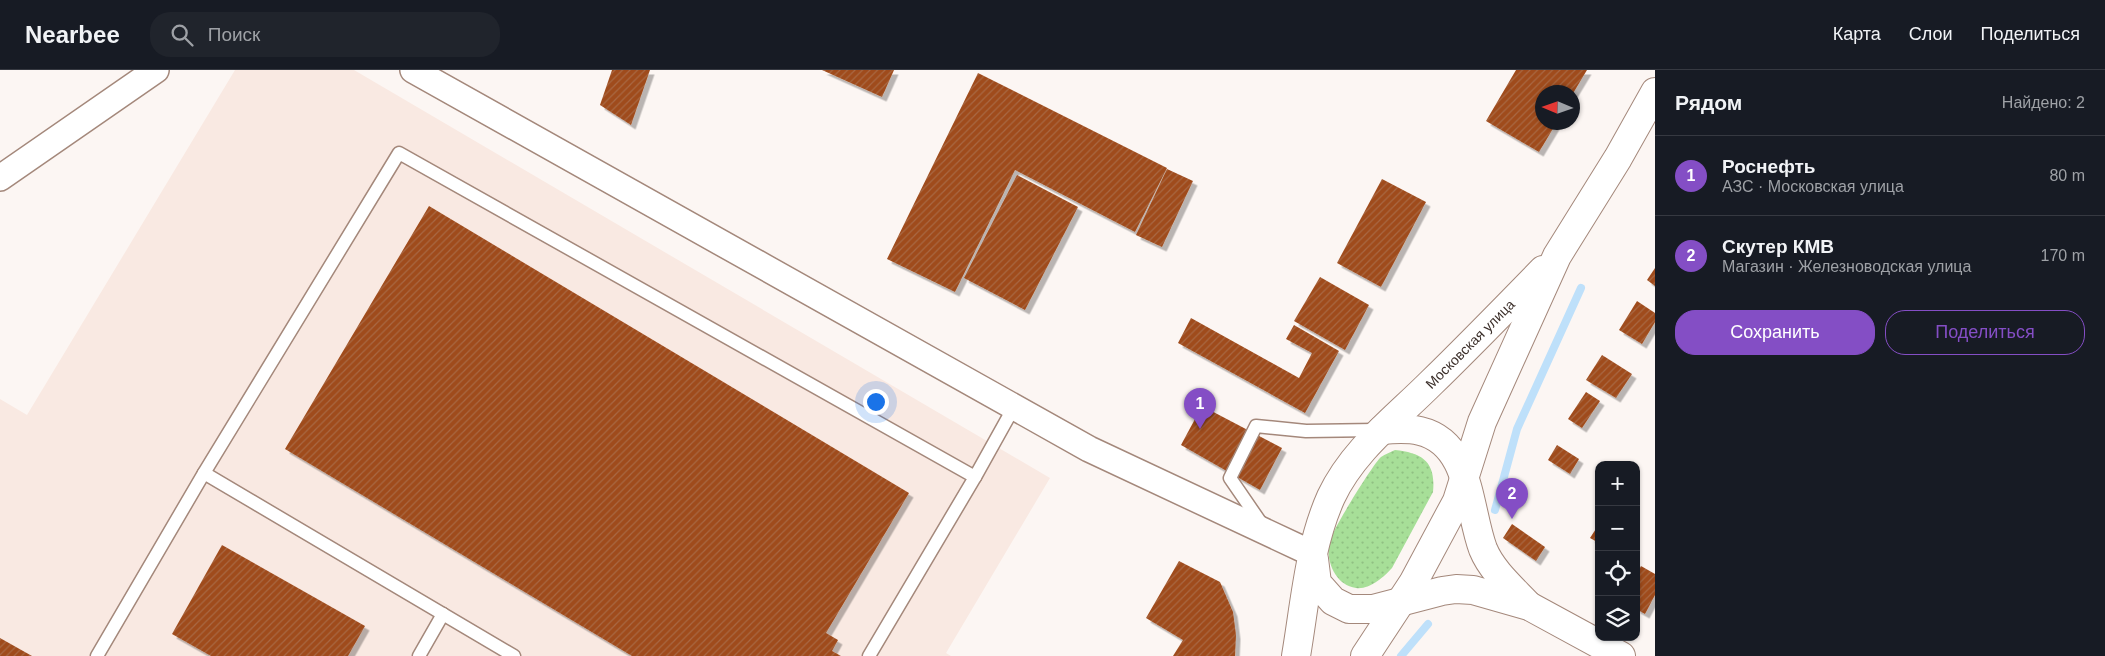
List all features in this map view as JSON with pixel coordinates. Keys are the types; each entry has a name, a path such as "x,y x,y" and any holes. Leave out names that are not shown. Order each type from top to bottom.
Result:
{"main road":[{"name":"Московская улица","path":"1365,656 1430,553 1457,501 1482,422 1556,256 1618,158 1655,92"},
{"name":"Московская улица","path":"1296,656 1313,554 1332,496 1348,468 1364,448 1431,384 1556,256"},
{"path":"1382,430 1419,430 1440,440 1458,461 1484,550 1498,572 1529,606"},
{"name":"Московская улица","path":"1313,554 1318,583 1333,600 1348,609 1361,610 1399,602"},
{"path":"1399,602 1456,589 1473,590 1529,606 1621,656"}],"street":[{"path":"0,178 156,70"},
{"path":"413,70 1089,449 1313,554"}],"lane":[{"path":"97,656 204,473 399,153 975,476"},
{"path":"869,656 1014,407"},
{"path":"1268,534 1230,478 1256,426 1306,431 1382,430"},
{"path":"204,473 514,656"},
{"path":"419,656 443,614"}],"shaded area":[{"path":"235,70 354,70 1050,478 946,653 951,656 0,656 0,399 27,415"}],"green space":[{"path":"1395,450 1405,451 1426,461 1432,473 1433,492 1392,568 1381,579 1371,585 1361,588 1349,586 1337,577 1331,564 1328,550 1331,536 1377,462 1381,457"}],"building":[{"path":"612,70 650,70 631,125 600,105"},
{"path":"822,70 894,70 882,97"},
{"path":"1516,70 1587,70 1578,85 1535,85 1535,130 1552,130 1539,152 1486,121"},
{"path":"978,73 1167,168 1135,232 1015,170 955,292 887,259"},
{"path":"1167,169 1193,181 1162,247 1136,235"},
{"path":"1017,175 1078,207 1025,310 964,278"},
{"path":"1382,179 1426,202 1381,287 1337,263"},
{"path":"429,206 909,493 826,633 838,640 832,651 841,656 632,656 285,449"},
{"path":"1655,268 1655,286 1647,280"},
{"path":"1320,277 1369,305 1345,350 1294,321"},
{"path":"1637,301 1655,313 1655,322 1642,344 1619,330"},
{"path":"1191,318 1299,378 1312,353 1286,339 1294,325 1339,351 1305,413 1178,343"},
{"path":"1602,355 1632,374 1616,398 1586,380"},
{"path":"1586,392 1600,401 1582,428 1568,419"},
{"path":"1202,406 1282,448 1260,490 1181,445"},
{"path":"1557,445 1579,459 1570,474 1548,460"},
{"path":"1512,524 1545,547 1536,561 1503,538"},
{"path":"1595,530 1595,541 1590,538"},
{"path":"222,545 365,626 348,656 211,656 172,634"},
{"path":"1179,561 1220,582 1233,612 1236,635 1235,656 1173,656 1183,640 1146,618"},
{"path":"1641,566 1655,574 1655,595 1645,614 1640,611"},
{"path":"0,638 32,656 0,656"}],"waterway":[{"path":"1495,510 1517,429 1581,288"},
{"path":"1401,656 1428,624"}],"place":[{"name":"Роснефть","path":"1200,429"},
{"name":"Скутер КМВ","path":"1512,519"}]}
